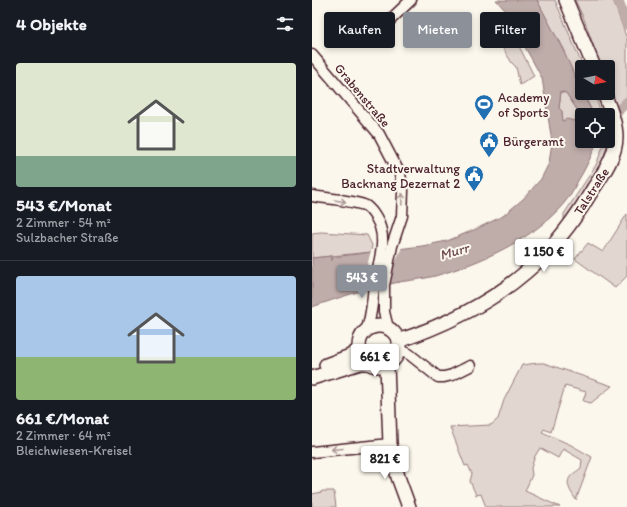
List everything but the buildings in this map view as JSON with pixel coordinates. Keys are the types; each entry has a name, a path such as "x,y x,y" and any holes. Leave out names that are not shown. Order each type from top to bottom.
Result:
{"street":[{"path":"395,15 411,0"},
{"path":"566,0 591,60"},
{"name":"Grabenstraße","path":"312,55 379,134 400,174 403,192 402,216 387,246"},
{"name":"Talstraße","path":"398,346 414,336 490,299 506,289 535,264 561,235 586,201 610,160 615,147 615,125 607,100"},
{"path":"312,196 356,203 367,207 372,212 380,227 382,236 387,246 372,313 366,331 360,342 362,356 369,363"},
{"path":"379,286 388,328"},
{"path":"366,331 377,326 388,328 393,332 398,346 435,376 440,377 452,375 470,366"},
{"path":"312,378 360,363 369,363 377,366 387,365 393,360 398,346"},
{"path":"312,369 350,356 360,349"},
{"path":"387,365 390,444 398,477 409,507"},
{"path":"312,452 390,444"}],"shaded area":[{"path":"537,0 555,0 580,60 575,60 575,77"},
{"path":"575,0 613,0 627,39 627,96 616,110 613,100 615,100 615,60 599,60 584,19"},
{"path":"503,48 520,48 534,76 520,85 516,67"},
{"path":"561,91 566,93 576,108 574,121 563,122 562,111 559,108"},
{"path":"586,100 596,100 599,108 590,108"},
{"path":"602,148 606,148 596,173 564,222 564,214 596,165"},
{"path":"627,214 627,276 615,288 575,259 588,243 603,252"},
{"path":"321,232 367,235 372,245 371,252 312,258 312,233"},
{"path":"544,363 612,386 591,403 583,401 586,392 565,386 551,432 544,429 542,432 571,445 592,457 576,500 568,484 570,477 581,468 582,460 563,449 558,458 540,448 535,456 531,468 532,475 525,491 560,507 486,507 481,494 476,495 470,481 472,474 468,465 465,466 450,427 491,425 498,419 504,400 522,365"},
{"path":"322,491 334,491 336,507 312,507 312,494"}],"water":[{"name":"Murr","path":"496,0 537,0 564,51 575,77 575,100 586,100 590,108 576,108 566,93 561,91 559,108 562,111 563,121 567,119 574,121 575,118 575,148 595,148 570,196 553,215 538,227 523,238 488,257 435,276 370,288 312,307 312,258 331,256 331,261 332,257 422,246 447,241 503,216 523,199 541,179 549,163 552,142 542,78 525,48 540,48 540,12 506,12"}],"pier":[{"path":"402,247 394,265 391,283 361,291 371,250"}],"waterway":[{"path":"618,0 627,25"},
{"path":"615,113 627,102"}],"place":[{"name":"Academy of Sports","path":"484,121"},
{"name":"Bürgeramt","path":"489,158"},
{"name":"Stadtverwaltung Backnang Dezernat 2","path":"474,192"}]}
